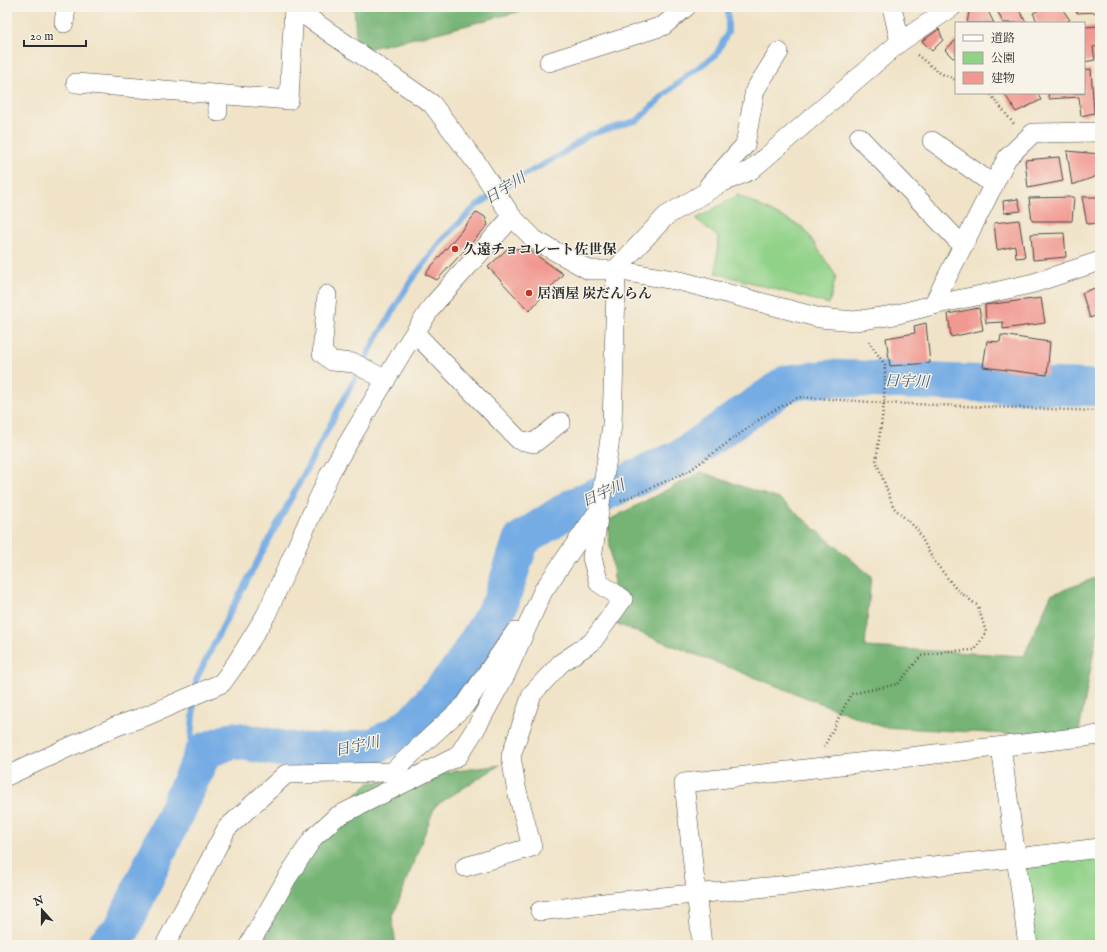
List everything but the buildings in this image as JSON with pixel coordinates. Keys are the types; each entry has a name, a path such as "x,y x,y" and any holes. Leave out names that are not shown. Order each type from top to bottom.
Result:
{"street":[{"path":"76,84 143,97 218,103 289,100 293,7"},
{"path":"293,7 432,104 478,165 508,211 535,240 589,270 614,270 680,282 820,318 855,321 894,315 933,305 981,296 1034,283 1100,261"},
{"path":"549,62 663,26 686,7"},
{"path":"892,7 900,42"},
{"path":"465,867 532,847 516,787 511,756 532,694 561,663 592,642 623,598 599,583 592,558 612,425 616,291 614,270 666,216 721,183 751,170 900,42 952,7"},
{"path":"698,197 745,145 755,90 779,52"},
{"path":"933,305 1008,158 1034,133 1100,132"},
{"path":"860,137 963,246"},
{"path":"932,141 994,185"},
{"path":"7,776 65,748 222,683 266,615 330,473 380,377 415,333 433,305 508,211"},
{"path":"327,295 322,353 332,361 354,363 380,377"},
{"path":"415,333 519,440 534,443 561,422"},
{"path":"165,945 227,828 286,774 392,772 465,705 598,511"},
{"path":"249,945 287,878 313,838 336,817 458,756 476,728 506,674 543,591"},
{"path":"702,945 684,783 1100,735"},
{"path":"1002,747 1028,945"},
{"path":"540,911 620,901 789,885 912,868 1100,848"}],"path":[{"path":"900,42 940,73 955,80"},
{"path":"989,94 1027,140"},
{"path":"813,768 851,694 898,684 921,656 949,651 975,650 986,632 978,606 956,589 932,558 917,529 894,508 876,461 884,403 885,365 855,321"},
{"path":"598,511 689,471 767,414 799,397 884,403 1100,411"}],"green space":[{"path":"354,7 536,7 441,32 357,51"},
{"path":"738,195 804,228 836,276 829,304 716,273 718,237 696,219"},
{"path":"701,472 781,500 871,576 865,647 1024,656 1051,595 1100,576 1100,633 1097,634 1078,738 882,727 612,622 614,577 607,521"},
{"path":"500,765 435,806 392,919 396,945 254,945 275,878 368,783"},
{"path":"1100,848 1100,945 1028,945 1016,858"}],"waterway":[{"name":"日宇川","path":"204,751 191,739 196,680 224,624 376,339 412,279 443,239 475,207 515,180 560,155 589,135 638,120 689,74 716,55 728,32 728,7"},
{"name":"日宇川","path":"105,945 122,929 204,751 234,740 294,751 337,752 374,746 398,734 418,718 460,669 500,604 521,540 572,507 682,457 788,383 830,378 1100,388"}],"place":[{"name":"久遠チョコレート佐世保","path":"455,249"},
{"name":"居酒屋 炭だんらん","path":"529,293"}]}
